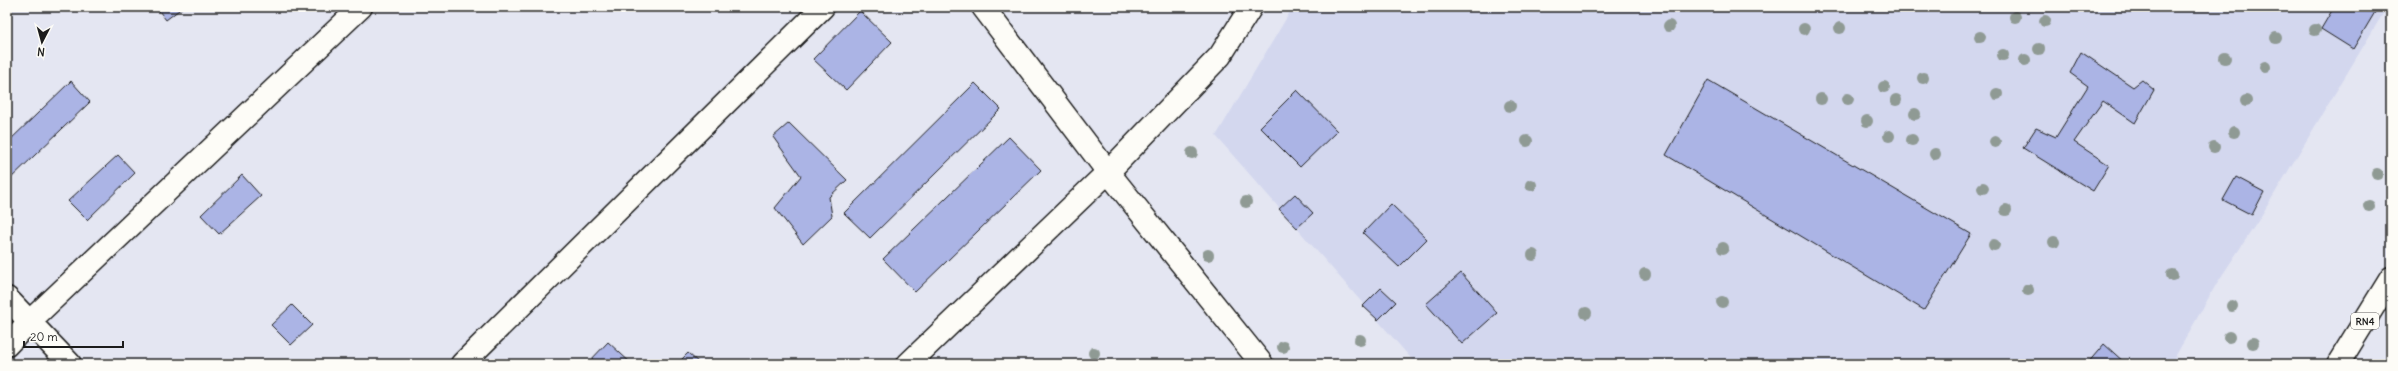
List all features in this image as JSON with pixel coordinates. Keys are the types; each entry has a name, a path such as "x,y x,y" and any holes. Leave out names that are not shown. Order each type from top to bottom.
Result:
{"street":[{"path":"7,346 29,322 361,7"},
{"path":"462,364 823,7"},
{"path":"984,7 1108,172 1262,364"},
{"path":"908,364 1108,172 1220,56 1251,7"},
{"name":"RN4","path":"2338,364 2391,278"},
{"path":"7,298 70,364"}],"shaded area":[{"path":"1293,7 2387,7 2258,221 2217,283 2171,364 1416,364 1216,136"}],"building":[{"path":"156,7 183,7 166,20"},
{"path":"2334,7 2378,7 2353,49 2321,29"},
{"path":"860,11 892,42 846,90 813,59"},
{"path":"2081,52 2133,87 2142,80 2154,90 2135,123 2103,101 2074,142 2109,165 2093,191 2023,148 2036,128 2056,137 2088,86 2070,73"},
{"path":"1708,80 1971,234 1924,310 1666,155"},
{"path":"71,81 90,102 7,182 7,143"},
{"path":"975,83 1001,109 870,238 844,213"},
{"path":"1297,90 1337,131 1300,167 1260,127"},
{"path":"789,123 847,180 829,197 832,216 803,244 775,208 801,176 773,137"},
{"path":"1009,137 1041,170 915,292 883,259"},
{"path":"118,155 135,173 87,220 68,201"},
{"path":"242,175 261,196 219,234 201,215"},
{"path":"2236,177 2264,192 2252,215 2223,200"},
{"path":"1295,194 1313,213 1297,228 1279,209"},
{"path":"1391,204 1427,239 1399,267 1363,233"},
{"path":"1461,273 1497,313 1462,344 1426,304"},
{"path":"1381,288 1396,302 1378,320 1363,306"},
{"path":"292,305 312,325 291,345 271,325"},
{"path":"608,342 632,364 587,364"},
{"path":"2104,344 2125,363 2125,364 2087,364"},
{"path":"688,353 700,364 677,364"}]}
